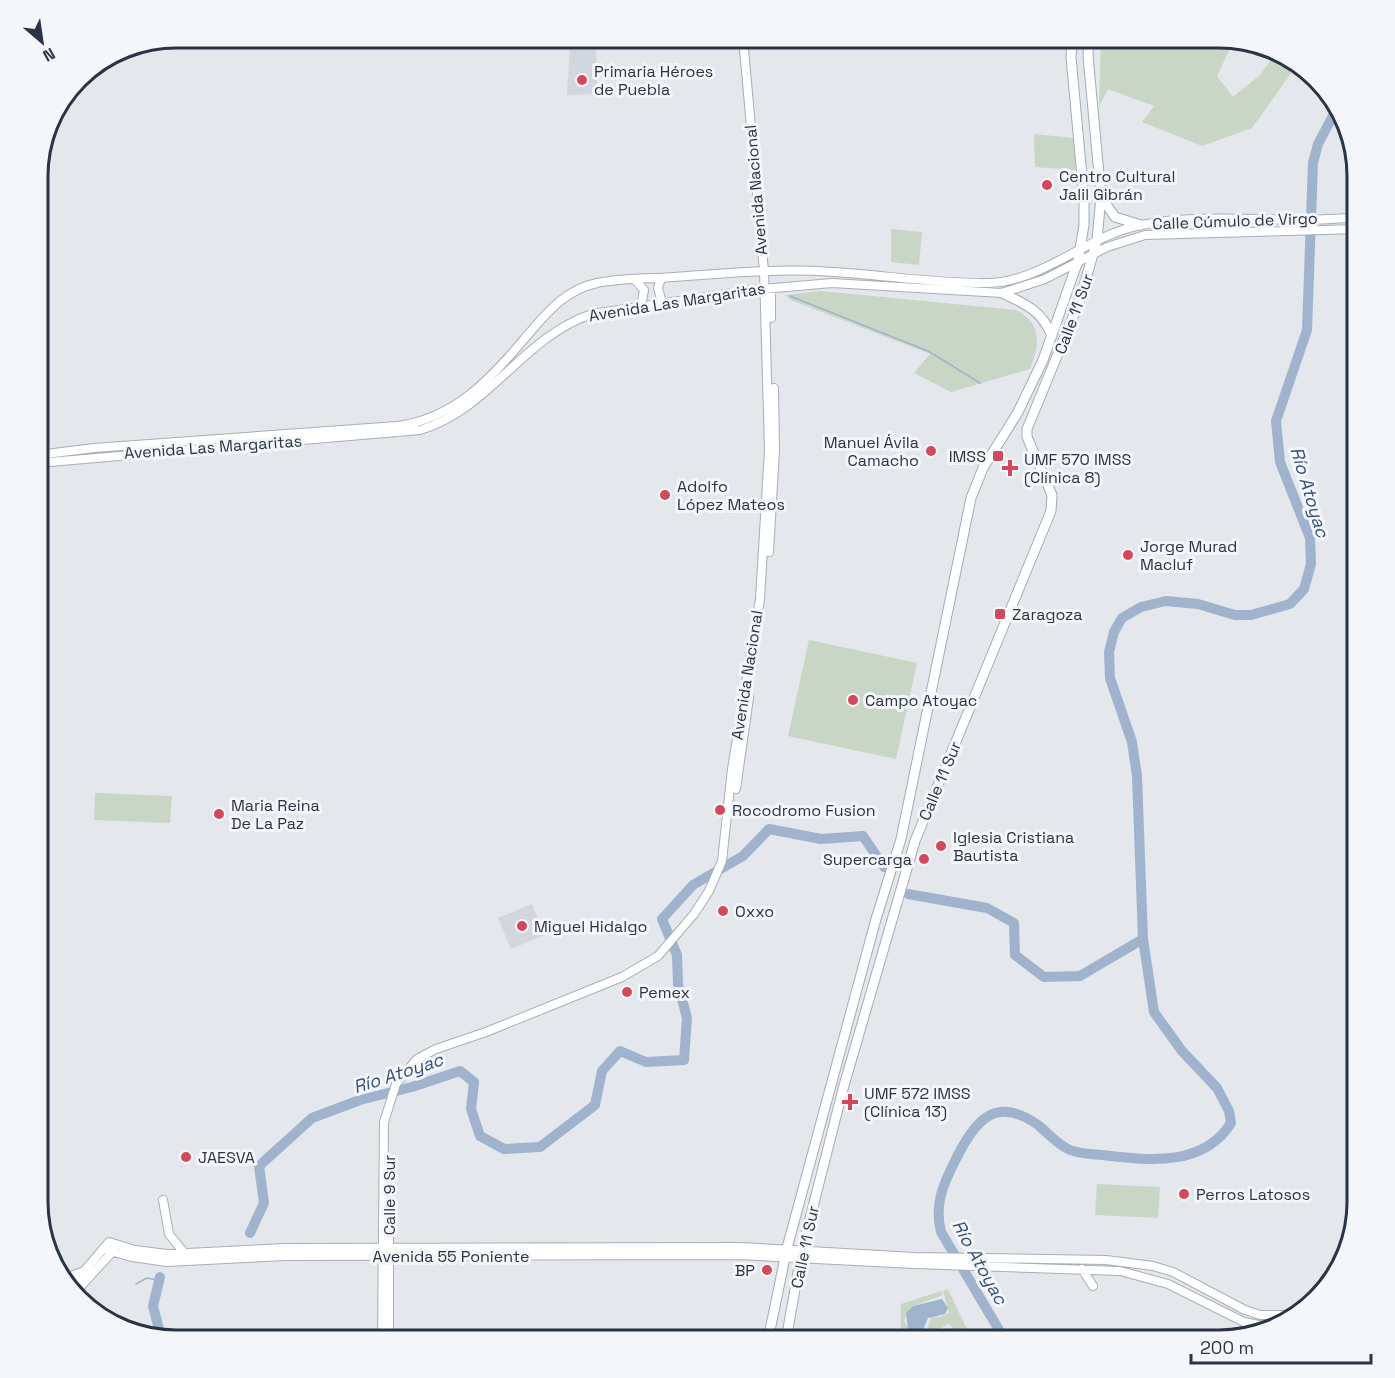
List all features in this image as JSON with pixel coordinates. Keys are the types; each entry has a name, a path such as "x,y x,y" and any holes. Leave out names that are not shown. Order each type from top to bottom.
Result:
{"main road":[{"name":"Avenida Nacional","path":"386,1122 390,1105 399,1085 417,1059 435,1049 486,1032 613,981 660,958 712,891 724,861 732,769 760,599 770,418 768,288 764,271 744,48"},
{"name":"Calle 11 Sur","path":"770,1330 786,1252 876,919 901,839 971,498 983,468 1017,414 1052,336 1078,261 1084,198 1071,48"},
{"name":"Calle 11 Sur","path":"788,1330 801,1255 843,1089 915,841 1051,512 1052,495 1027,437 1027,429 1080,300 1098,240 1101,196 1088,48"},
{"path":"1101,196 1115,217 1141,225"},
{"name":"Calle Cúmulo de Virgo","path":"1080,248 1141,225 1175,221 1347,217"},
{"name":"Calle Cúmulo de Virgo","path":"1095,253 1145,235 1347,229"},
{"name":"Avenida Las Margaritas","path":"48,454 94,448 397,426 422,422 461,403 567,295 598,283 764,271 831,272 994,283 1041,269 1080,248"},
{"name":"Avenida Las Margaritas","path":"48,462 420,430 437,426 469,406 549,335 591,314 768,288 832,282 1002,293 1045,279 1095,253"},
{"path":"661,278 658,288 662,303"},
{"path":"635,280 644,290 641,306"},
{"path":"1002,293 1037,311 1046,321 1052,336"},
{"path":"1066,299 1080,300"},
{"name":"Calle 9 Sur","path":"386,1122 389,1330"},
{"path":"163,1200 169,1234 185,1254"},
{"name":"Avenida 55 Poniente","path":"108,1248 118,1245 153,1253 185,1254 285,1248 386,1252"},
{"path":"77,1283 98,1266 108,1248"},
{"path":"76,1282 81,1272 108,1248"},
{"name":"Avenida 55 Poniente","path":"108,1248 167,1262 386,1252 786,1252 801,1255 914,1261 998,1262"},
{"name":"Calle 9 Sur","path":"382,1330 386,1252"},
{"path":"998,1262 1106,1260 1153,1266 1191,1280 1245,1310 1276,1317"},
{"path":"998,1262 1120,1271 1168,1284 1244,1322 1256,1324"},
{"path":"1082,1269 1093,1286"}],"street":[{"path":"71,1276 98,1266"}],"shaded area":[{"name":"Primaria Héroes de Puebla","path":"570,48 596,48 597,94 567,95"},
{"name":"Miguel Hidalgo","path":"532,904 545,935 511,949 498,918"}],"green space":[{"path":"1101,48 1230,48 1217,76 1233,97 1260,75 1271,59 1292,71 1252,128 1202,146 1142,122 1154,106 1108,89 1099,107"},
{"path":"1034,134 1074,138 1076,170 1035,167"},
{"path":"891,229 922,232 919,265 891,262"},
{"path":"821,291 1016,310 1031,321 1037,335 1036,351 1030,369 951,392 914,373 930,354 791,300 785,295"},
{"name":"Campo Atoyac","path":"809,640 917,663 896,759 788,736"},
{"path":"95,793 172,796 170,823 94,820"},
{"path":"1097,1184 1160,1187 1158,1218 1095,1215"},
{"path":"948,1289 967,1330 955,1330 949,1324 937,1330 923,1330 927,1329 932,1316 940,1317 949,1313 943,1291"},
{"path":"941,1291 943,1295 913,1306 904,1320 909,1330 901,1330 901,1304"}],"water":[{"path":"942,1299 948,1308 945,1314 928,1318 923,1330 908,1330 906,1313 913,1306"}],"waterway":[{"name":"Río Atoyac","path":"999,1330 941,1232 939,1222 939,1204 947,1177 963,1145 979,1123 999,1112 1010,1112 1023,1116 1038,1125 1061,1145 1074,1151 1086,1154 1155,1159 1173,1158 1205,1148 1219,1138 1231,1123 1229,1111 1217,1088 1182,1051 1154,1012 1143,939 1137,776 1132,742 1110,678 1109,652 1114,632 1122,618 1141,607 1166,601 1198,604 1235,615 1251,615 1290,604 1304,589 1311,564 1310,538 1280,462 1276,421 1307,330 1313,163 1318,144 1332,117"},
{"path":"790,296 928,351 980,383"},
{"name":"Río Atoyac","path":"250,1233 264,1203 259,1166 312,1118 360,1100 412,1087 460,1071 474,1082 471,1109 480,1136 504,1149 540,1147 595,1105 602,1071 620,1051 646,1062 684,1060 687,1018 678,984 677,955 662,919 693,885 743,856 769,829 821,839 863,836 884,867"},
{"name":"Río Atoyac","path":"908,894 987,908 1014,923 1015,955 1044,977 1080,976 1143,939"},
{"name":"Río Atoyac","path":"159,1329 153,1306 160,1277"},
{"path":"136,1284 147,1278 158,1280"}],"place":[{"name":"Primaria Héroes de Puebla","path":"582,80"},
{"name":"Centro Cultural Jalil Gibrán","path":"1047,185"},
{"name":"Manuel Ávila Camacho","path":"931,451"},
{"name":"IMSS","path":"998,456"},
{"name":"UMF 570 IMSS (Clínica 8)","path":"1010,468"},
{"name":"Adolfo López Mateos","path":"665,495"},
{"name":"Jorge Murad Macluf","path":"1128,555"},
{"name":"Zaragoza","path":"1000,614"},
{"name":"Campo Atoyac","path":"853,700"},
{"name":"Rocodromo Fusion","path":"720,810"},
{"name":"Maria Reina De La Paz","path":"219,814"},
{"name":"Iglesia Cristiana Bautista","path":"941,846"},
{"name":"Supercarga","path":"924,859"},
{"name":"Oxxo","path":"723,911"},
{"name":"Miguel Hidalgo","path":"522,926"},
{"name":"Pemex","path":"627,992"},
{"name":"UMF 572 IMSS (Clínica 13)","path":"850,1102"},
{"name":"JAESVA","path":"186,1157"},
{"name":"Perros Latosos","path":"1184,1194"},
{"name":"BP","path":"767,1270"}]}
